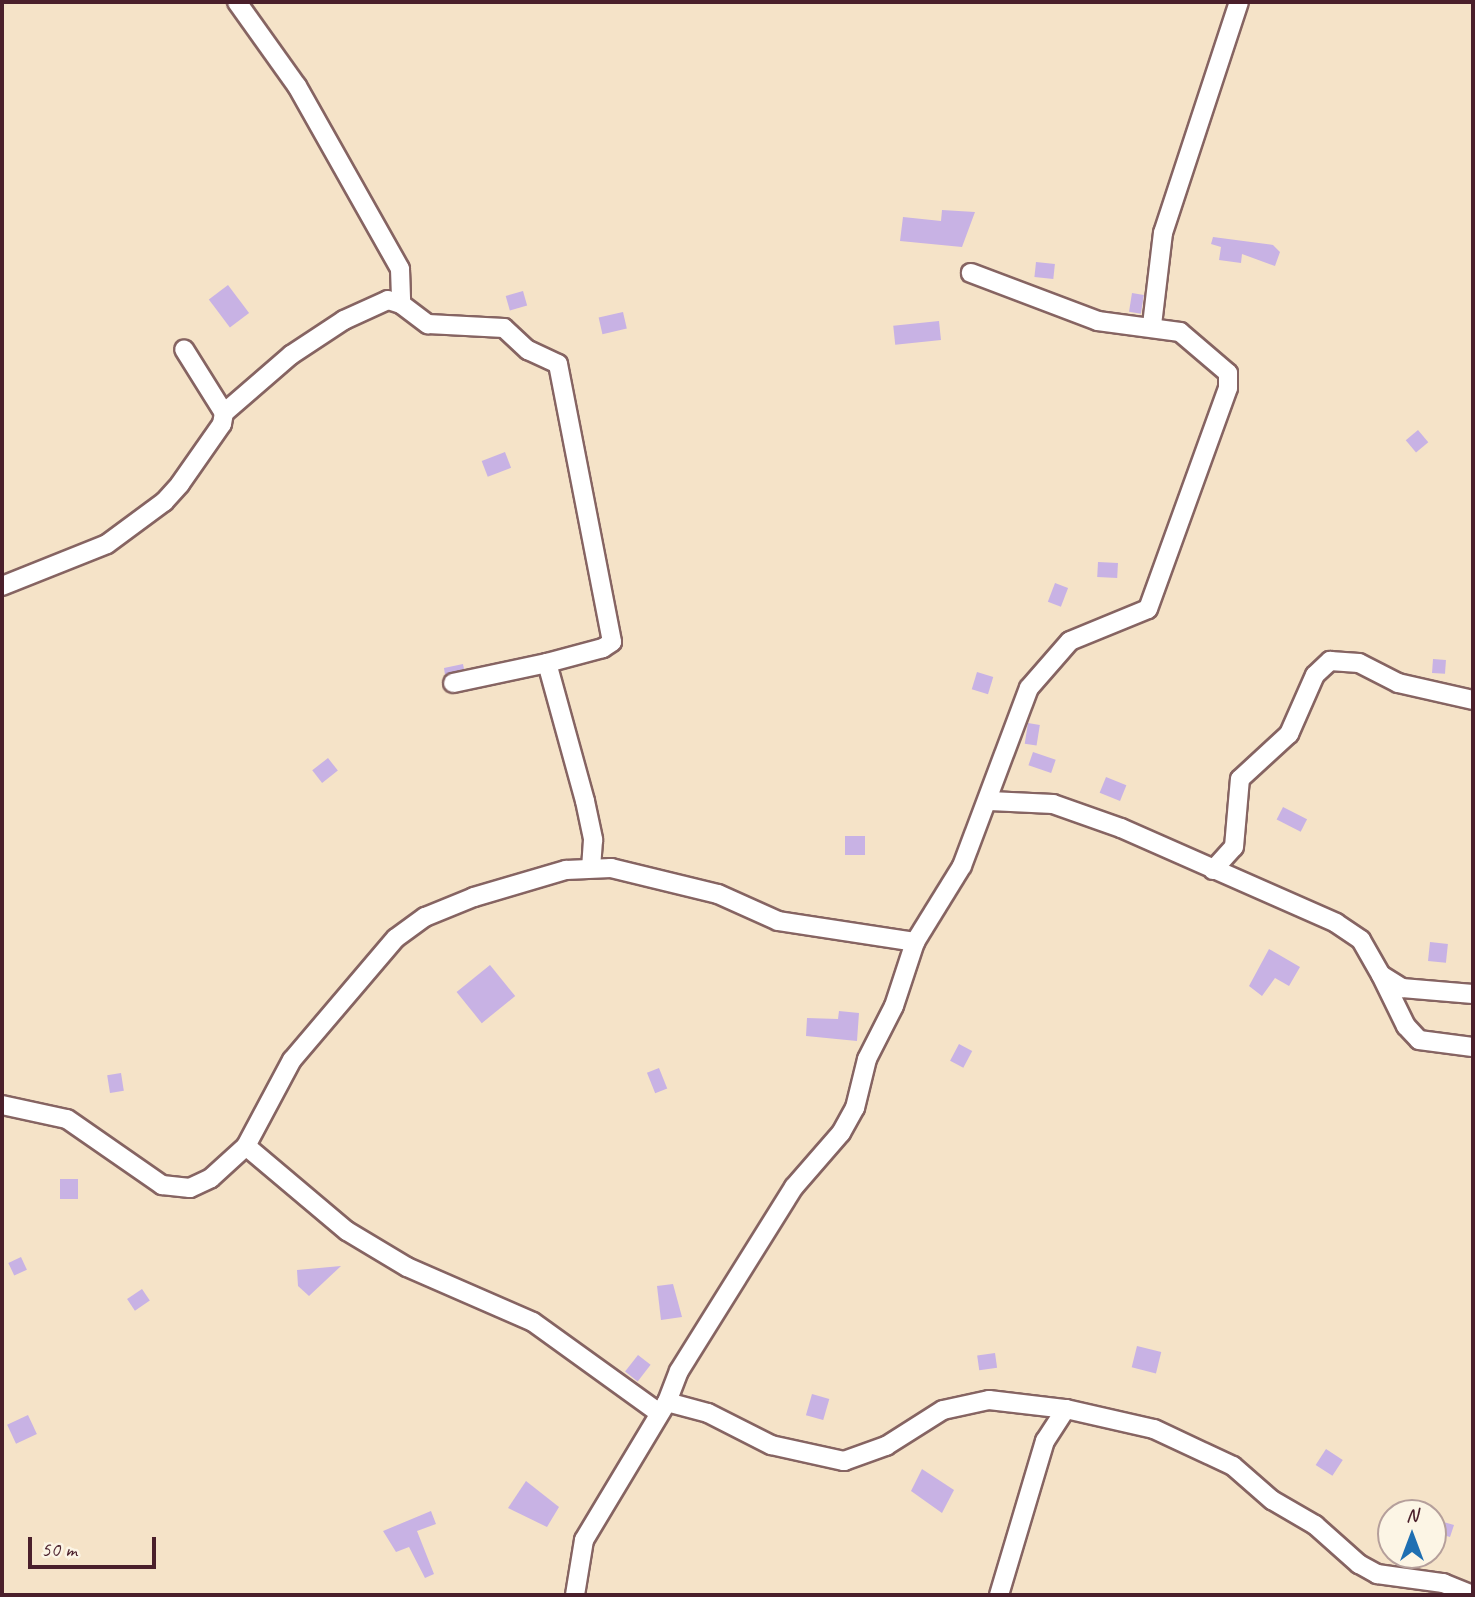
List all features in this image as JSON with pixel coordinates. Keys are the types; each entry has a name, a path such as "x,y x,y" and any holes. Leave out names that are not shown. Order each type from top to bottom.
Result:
{"street":[{"path":"237,2 297,86 401,269 401,304"},
{"path":"1152,325 1163,233 1239,2"},
{"path":"575,1595 584,1540 663,1408 679,1370 735,1276 794,1187 841,1133 855,1108 867,1059 894,1006 915,942 962,866 990,801 1029,688 1070,641 1148,609 1227,388 1227,373 1213,356 1180,332 1152,325 1098,321 971,273"},
{"path":"2,586 107,544 164,502 222,424 224,412 291,355 344,320 388,300 401,304 428,324 504,328 528,350 558,364 613,632 612,642 603,649 453,683"},
{"path":"184,349 224,412"},
{"path":"1213,870 1234,847 1240,779 1289,734 1315,675 1330,661 1359,663 1398,683 1473,700"},
{"path":"547,663 593,840 591,866"},
{"path":"990,801 1053,804 1121,828 1336,923 1361,940 1406,1026 1419,1040 1473,1047"},
{"path":"2,1105 67,1119 103,1148 174,1189 190,1188 211,1178 246,1146 292,1060 397,938 425,917 474,898 591,866 678,882 778,921 915,942"},
{"path":"1381,975 1402,988 1473,994"},
{"path":"246,1146 347,1231 407,1267 533,1322 663,1408 708,1413 771,1445 844,1461 869,1454 943,1410 989,1400 1066,1409 1154,1429 1233,1466 1272,1500 1315,1525 1340,1550 1377,1574 1443,1583 1473,1595"},
{"path":"999,1595 1045,1441 1066,1409"}],"building":[{"path":"942,210 975,212 962,247 900,241 903,217 941,221"},
{"path":"1213,237 1273,245 1280,252 1275,266 1242,254 1241,263 1219,260 1221,247 1211,244"},
{"path":"1036,262 1055,264 1053,279 1034,277"},
{"path":"228,285 249,313 230,327 209,299"},
{"path":"523,291 527,305 510,310 506,296"},
{"path":"1132,293 1144,295 1141,314 1129,312"},
{"path":"623,312 627,329 602,334 599,318"},
{"path":"939,321 941,340 895,345 893,326"},
{"path":"1418,430 1428,442 1416,453 1406,440"},
{"path":"505,452 511,468 488,477 482,461"},
{"path":"1098,562 1118,563 1117,578 1097,577"},
{"path":"1055,583 1068,588 1061,607 1048,602"},
{"path":"1433,659 1446,660 1445,674 1432,673"},
{"path":"463,664 464,669 445,675 444,668"},
{"path":"977,672 993,677 988,694 972,689"},
{"path":"1028,723 1040,725 1037,746 1025,744"},
{"path":"1033,752 1056,760 1051,773 1028,765"},
{"path":"328,758 338,771 322,783 312,770"},
{"path":"1106,777 1126,785 1120,801 1100,793"},
{"path":"1283,807 1307,819 1301,832 1277,819"},
{"path":"845,836 865,836 865,855 845,855"},
{"path":"1430,942 1448,944 1446,963 1428,961"},
{"path":"1269,949 1300,967 1289,986 1275,978 1262,996 1249,986"},
{"path":"490,965 515,996 482,1023 457,992"},
{"path":"839,1011 859,1013 857,1041 806,1036 807,1018 838,1019"},
{"path":"959,1044 972,1051 963,1068 950,1061"},
{"path":"659,1068 667,1088 655,1093 647,1073"},
{"path":"121,1073 124,1091 110,1093 107,1075"},
{"path":"60,1179 78,1179 78,1199 60,1199"},
{"path":"21,1257 27,1270 14,1276 8,1263"},
{"path":"341,1266 309,1296 298,1286 297,1270"},
{"path":"673,1284 682,1317 661,1320 657,1286"},
{"path":"142,1289 150,1301 135,1311 127,1299"},
{"path":"1137,1346 1161,1352 1156,1373 1132,1367"},
{"path":"995,1353 997,1368 979,1370 977,1356"},
{"path":"638,1355 651,1365 638,1381 625,1372"},
{"path":"812,1394 829,1399 823,1420 806,1415"},
{"path":"28,1415 37,1434 16,1444 7,1425"},
{"path":"1326,1449 1343,1460 1332,1476 1316,1465"},
{"path":"922,1469 954,1490 942,1513 911,1491"},
{"path":"526,1481 559,1507 547,1527 508,1508"},
{"path":"431,1511 436,1524 417,1531 434,1574 425,1578 409,1547 396,1552 383,1531"},
{"path":"1447,1523 1454,1525 1450,1537 1447,1536"}]}
